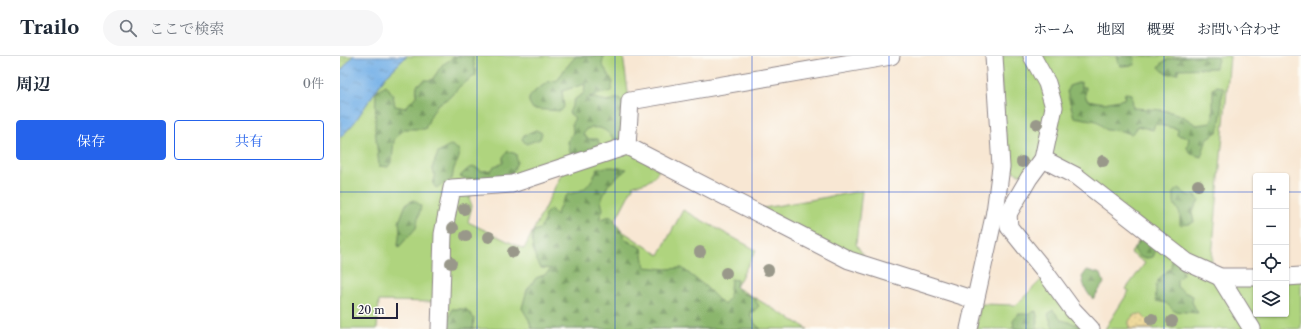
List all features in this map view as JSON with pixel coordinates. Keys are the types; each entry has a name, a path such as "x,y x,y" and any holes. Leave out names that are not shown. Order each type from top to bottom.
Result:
{"street":[{"path":"627,146 630,101 891,56"},
{"path":"969,329 976,300 1002,213 1001,167 994,56"},
{"path":"1002,213 1043,159 1054,107 1047,84 1032,56"},
{"path":"440,329 443,234 452,188 512,184 627,146 849,260 976,300"},
{"path":"1043,159 1076,176 1187,262 1220,277 1253,277"},
{"path":"1002,213 1009,227 1043,269 1072,310 1091,329"},
{"path":"1289,277 1301,276"},
{"path":"1220,277 1252,329"}],"green space":[{"path":"353,56 340,72 340,57"},
{"path":"407,56 623,56 629,99 627,146 512,183 452,187 440,302 379,301 377,329 340,329 340,138 354,123 385,77"},
{"path":"456,56 474,56 473,59 476,75 460,86 450,97 437,105 425,129 404,129 394,140 392,161 388,167 379,166 375,129 376,91 386,85 393,95 395,106 405,108 416,96 417,85 425,80 432,80 442,65"},
{"path":"576,56 604,56 602,64 613,82 611,91 589,97 607,101 620,98 624,107 622,140 614,139 608,132 599,128 586,129 583,135 589,139 598,139 599,143 596,150 577,157 570,152 568,142 573,132 572,123 575,118 569,113 575,99 584,93 585,84 562,91 564,107 561,111 533,109 529,102 529,98 535,91 548,82 558,80"},
{"path":"999,56 1230,56 1211,268 1046,158 1028,174 1017,174 1008,165"},
{"path":"1118,56 1134,56 1135,65 1121,66 1118,63"},
{"path":"1189,56 1216,56 1218,60 1215,68 1178,69 1178,73 1175,74 1165,73 1159,67 1168,59"},
{"path":"1081,82 1081,87 1086,87 1085,95 1087,100 1104,103 1124,99 1125,93 1132,94 1133,108 1166,111 1181,115 1196,125 1211,123 1213,116 1213,89 1217,86 1222,87 1224,90 1221,100 1222,111 1218,131 1207,139 1201,157 1191,154 1187,148 1189,138 1177,135 1178,129 1155,124 1153,130 1137,126 1136,130 1131,134 1122,131 1106,130 1097,121 1074,117 1067,92 1069,86"},
{"path":"536,130 542,133 540,139 526,144 522,139 524,135"},
{"path":"451,145 459,150 452,179 436,188 433,184 435,177 433,165 438,153"},
{"path":"627,148 659,170 649,181 634,185 613,225 659,255 683,210 756,250 736,287 808,329 442,329 454,190 476,189 469,198 472,206 468,222 524,249 564,169"},
{"path":"508,151 516,154 517,162 512,174 509,177 466,179 460,176 469,168 475,167 482,171 492,170 494,166 503,163 503,157"},
{"path":"612,167 627,169 608,185 601,201 603,209 599,220 610,216 615,221 626,240 642,248 645,267 666,269 682,268 706,287 724,305 729,298 731,279 737,280 736,287 742,293 753,297 759,306 750,315 756,325 761,329 532,329 522,308 527,290 536,278 544,275 552,269 541,268 534,255 532,241 533,231 540,229 544,223 545,214 551,209 556,216 562,201 568,194 584,189 593,178 598,168"},
{"path":"1178,188 1187,195 1196,196 1199,200 1192,213 1194,222 1189,224 1180,225 1180,214 1174,203 1174,192"},
{"path":"862,191 856,244 867,261 752,210"},
{"path":"414,200 421,206 416,228 399,247 399,222 406,204"},
{"path":"1145,232 1187,263 1253,277 1253,317 1289,317 1289,278 1301,278 1301,329 1105,329 1129,291 1126,289 1145,263 1131,253"},
{"path":"1143,235 1158,245 1153,257 1141,257 1137,254 1134,248"},
{"path":"1172,258 1180,259 1183,274 1177,280 1177,287 1193,296 1192,302 1198,313 1174,311 1166,303 1156,301 1156,285 1159,279 1171,268"},
{"path":"1087,270 1101,274 1104,283 1093,299 1086,289 1082,277"},
{"path":"1043,278 1089,329 975,329 981,304 1016,305"},
{"path":"452,309 466,309 474,318 473,329 449,329 449,318"},
{"path":"1053,310 1061,320 1075,324 1082,329 1053,329 1048,314"},
{"path":"1036,311 1038,321 1036,329 1014,329 1013,320 1018,314 1026,314"}],"sand":[{"path":"1141,314 1149,322 1153,329 1129,329 1129,321 1134,315"}],"water":[{"path":"353,56 407,56 385,77 354,123 340,138 340,72"}]}
